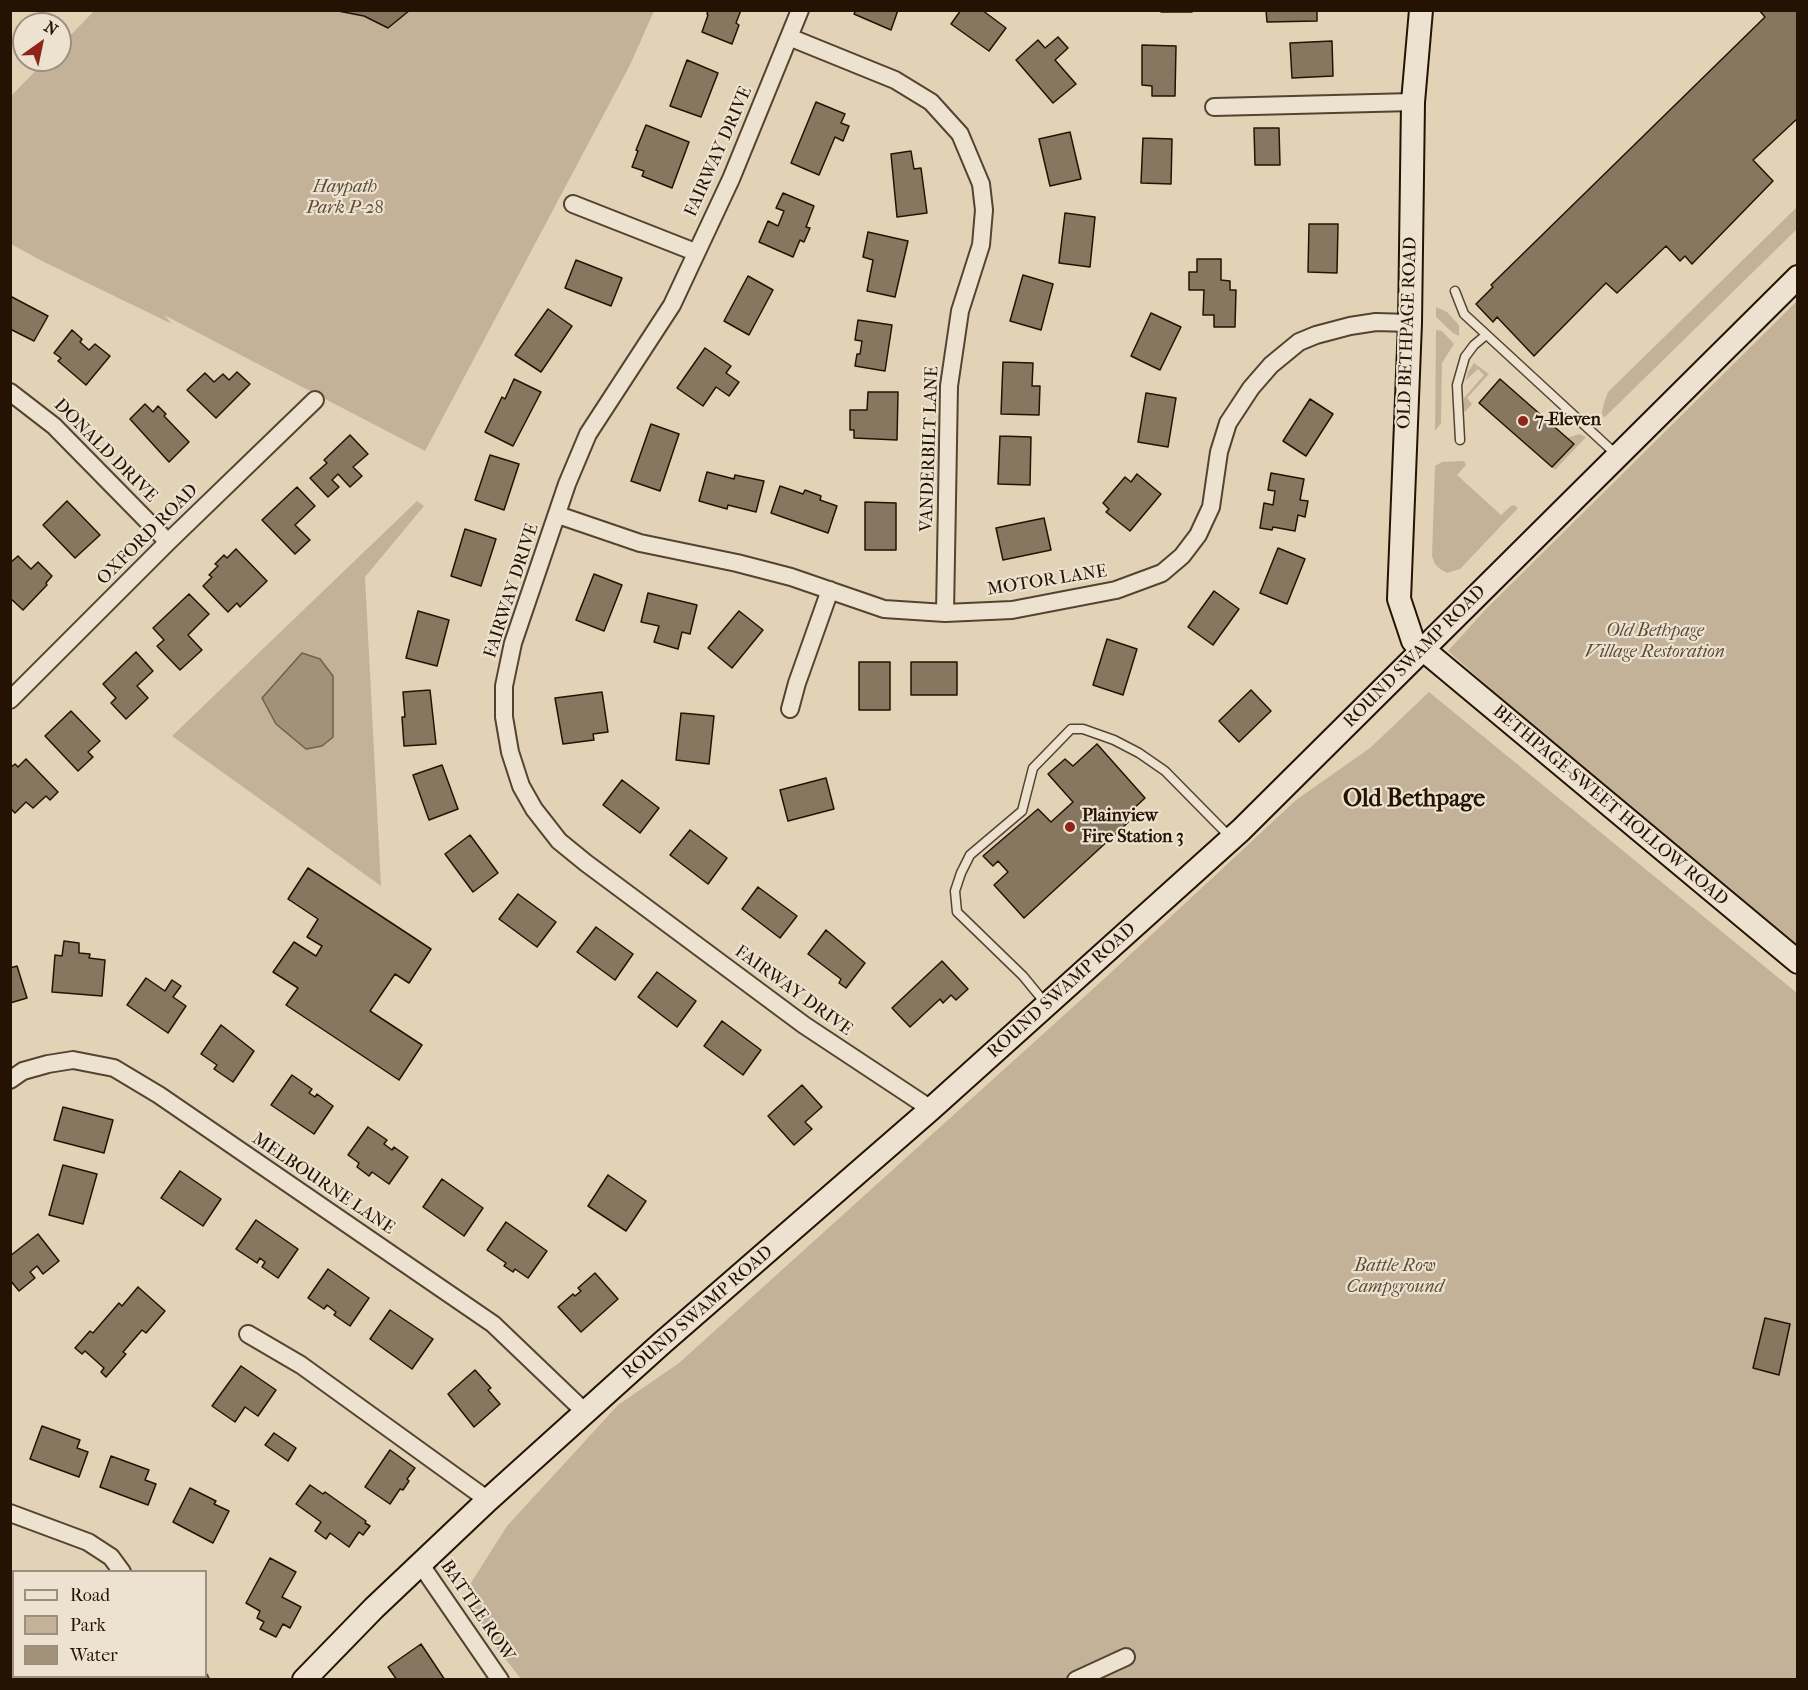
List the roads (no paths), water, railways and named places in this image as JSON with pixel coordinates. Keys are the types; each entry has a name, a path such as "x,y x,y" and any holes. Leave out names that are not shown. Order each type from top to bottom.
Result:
{"main road":[{"name":"OLD BETHPAGE ROAD","path":"1421,10 1413,102 1410,323 1399,599 1413,642 1422,650"},
{"name":"ROUND SWAMP ROAD","path":"304,1680 374,1608 488,1500 930,1109 1231,838 1797,277"},
{"name":"BETHPAGE-SWEET HOLLOW ROAD","path":"1422,650 1797,962"}],"street":[{"name":"FAIRWAY DRIVE","path":"800,10 731,179 672,305 588,434 567,484 513,643 504,686 504,717 510,752 521,786 534,809 559,841 804,1025 930,1109"},
{"name":"VANDERBILT LANE","path":"789,38 894,80 931,102 960,134 981,184 984,210 981,245 960,312 949,386 945,613"},
{"path":"1214,107 1413,102"},
{"path":"573,204 695,252"},
{"name":"MOTOR LANE","path":"558,515 640,543 737,562 884,609 945,613 1024,608 1116,590 1162,573 1182,556 1198,535 1211,507 1220,452 1228,423 1251,388 1271,365 1299,342 1316,335 1363,324 1410,323"},
{"name":"DONALD DRIVE","path":"10,392 54,426 168,542"},
{"name":"OXFORD ROAD","path":"10,700 168,542 315,400"},
{"path":"790,709 830,590"},
{"name":"MELBOURNE LANE","path":"10,1080 23,1071 72,1060 114,1068 159,1095 493,1324 585,1412"},
{"path":"248,1335 301,1365 488,1500"},
{"path":"10,1513 88,1542 111,1557 121,1570"},
{"name":"BATTLE ROW","path":"422,1564 500,1680"},
{"path":"1076,1680 1126,1657"}],"lane":[{"path":"1455,291 1464,314 1618,456"},
{"path":"1460,440 1457,385 1465,357 1486,335"},
{"path":"1046,1005 1023,976 957,912 955,891 970,855 1022,811 1033,768 1071,729 1083,729 1114,740 1139,753 1165,771 1231,838"}],"water":[{"path":"302,653 320,659 333,676 333,737 322,746 306,749 276,724 262,698"}],"place":[{"name":"7-Eleven","path":"1523,421"},
{"name":"Plainview Fire Station 3","path":"1070,827"}],"district":[{"name":"Old Bethpage","path":"1414,800"}],"park label":[{"name":"Haypath Park P-28","path":"345,198"},
{"name":"Old Bethpage Village Restoration","path":"1655,642"},
{"name":"Battle Row Campground","path":"1395,1277"}]}
